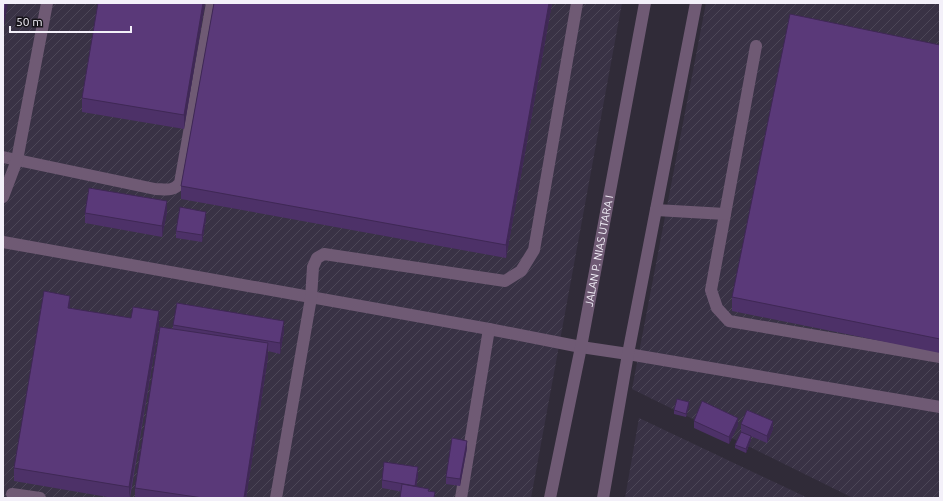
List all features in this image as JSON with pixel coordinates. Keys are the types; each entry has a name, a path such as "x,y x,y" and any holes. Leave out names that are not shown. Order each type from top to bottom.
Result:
{"street":[{"path":"3,197 17,160 47,3"},
{"path":"3,157 155,189 176,188 180,184 212,3"},
{"path":"276,498 311,298 313,267 317,258 324,254 505,281 521,271 534,250 577,3"},
{"name":"JALAN P. NIAS UTARA I","path":"550,498 581,347 645,3"},
{"path":"603,498 628,354 696,3"},
{"path":"756,46 711,290 716,308 729,321 940,358"},
{"path":"656,210 725,214"},
{"path":"3,242 489,329 581,347 940,408"},
{"path":"461,498 489,329"},
{"path":"12,494 40,498"}],"shaded area":[{"path":"3,3 622,3 531,498 3,498"},
{"path":"706,3 940,3 940,498 853,498 632,389"},
{"path":"639,418 808,498 625,498"}],"building":[{"path":"3,3 6,3 3,19"},
{"path":"98,3 203,3 184,115 82,98"},
{"path":"214,3 549,3 506,245 181,186"},
{"path":"790,14 940,45 940,339 732,297"},
{"path":"89,188 167,201 162,226 85,213"},
{"path":"180,207 206,212 202,235 176,231"},
{"path":"44,291 70,296 68,308 131,318 133,307 159,311 129,487 14,468"},
{"path":"177,303 284,321 280,343 173,325"},
{"path":"160,327 268,343 244,498 203,498 135,488"},
{"path":"677,399 689,402 686,414 674,410"},
{"path":"702,401 738,418 729,437 694,421"},
{"path":"747,410 773,421 767,436 741,424"},
{"path":"741,432 751,436 746,449 735,445"},
{"path":"452,438 467,441 460,479 446,477"},
{"path":"384,462 418,467 415,486 382,480"},
{"path":"402,484 429,489 428,491 435,492 434,498 400,498"}]}
